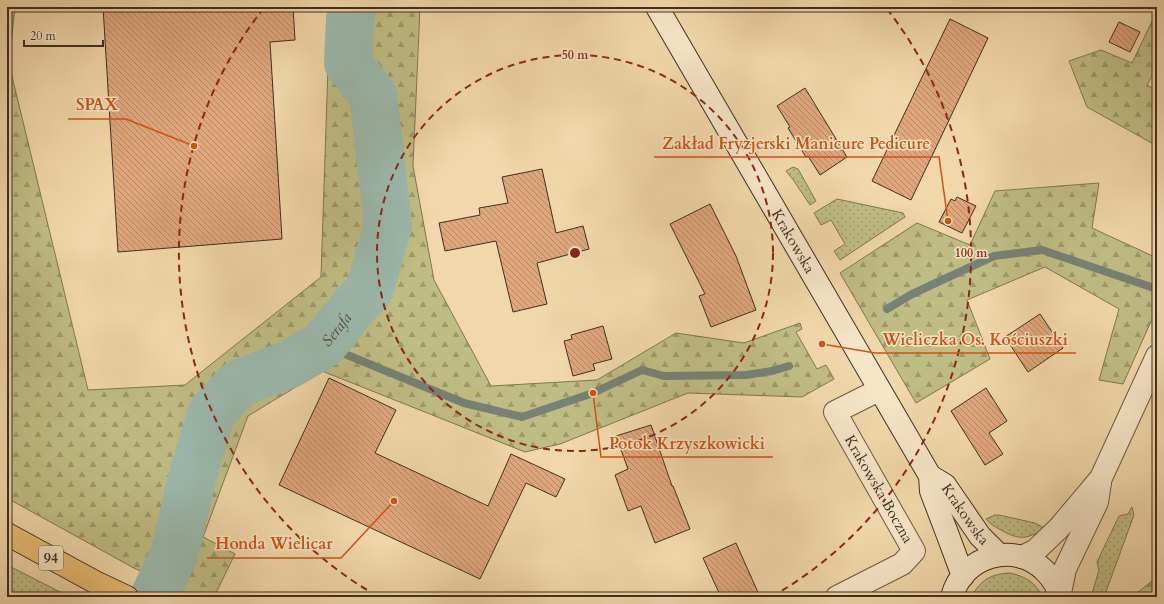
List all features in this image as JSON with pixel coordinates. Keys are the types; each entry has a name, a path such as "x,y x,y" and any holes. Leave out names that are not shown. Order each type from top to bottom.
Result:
{"main road":[{"name":"Krakowska","path":"657,7 930,476 945,485 980,536 999,555"},
{"path":"1060,595 1065,569 1097,502 1101,478 1157,356"},
{"name":"Krakowska Boczna","path":"837,597 902,564 914,551 835,412 879,390"},
{"name":"Krakowska","path":"930,476 930,492 963,576"},
{"path":"1022,557 1036,550 1059,528 1101,478"},
{"name":"94","path":"7,534 95,582 127,597"},
{"path":"952,597 957,585 970,568 989,557 1010,554 1022,557 1041,566 1055,583 1060,595"}],"green space":[{"path":"7,7 15,7 9,64 88,390 185,385 321,277 330,7 420,7 413,166 434,280 491,386 597,380 676,333 744,343 800,323 802,329 796,332 817,369 826,365 834,379 802,397 688,393 560,444 525,452 322,371 248,416 203,537 235,554 214,597 194,597 132,567 7,498"},
{"path":"1157,11 1157,67 1147,85 1157,91 1157,146 1087,107 1069,61 1101,50 1132,63"},
{"path":"793,167 798,169 816,201 810,205 786,171"},
{"path":"1099,183 1092,228 1157,258 1157,308 1123,384 1099,380 1119,309 1045,267 967,300 990,359 916,403 840,273 917,223 970,245 995,191"},
{"path":"837,199 903,213 905,217 840,260 834,251 845,244 831,220 821,225 814,213"},
{"path":"1132,507 1134,515 1104,597 1091,597 1099,570 1097,562 1119,516 1128,514"},
{"path":"995,515 1035,523 1044,528 1028,537 1013,536 995,527 986,519"},
{"path":"11,567 70,597 7,597 7,583"},
{"path":"1010,573 1029,580 1036,587 1042,597 971,597 982,582 997,575"},
{"path":"1157,577 1157,597 1132,597"}],"building":[{"path":"103,7 293,7 295,40 270,42 282,239 118,252"},
{"path":"950,19 988,38 911,200 872,181"},
{"path":"1119,22 1140,32 1130,52 1109,42"},
{"path":"805,88 847,157 820,175 808,156 806,157 788,128 790,127 777,106"},
{"path":"542,169 556,233 583,226 589,249 537,263 547,304 513,312 496,241 445,251 439,223 480,215 479,208 508,203 502,177"},
{"path":"957,197 976,206 962,233 939,222 951,199 955,201"},
{"path":"710,204 736,256 756,310 711,327 699,296 705,294 670,224"},
{"path":"1040,314 1063,348 1028,372 1005,337"},
{"path":"603,326 612,359 593,364 595,370 573,376 564,341 572,339 571,335"},
{"path":"329,378 396,410 375,453 488,506 511,454 565,479 556,497 526,483 480,579 279,485"},
{"path":"986,388 1007,421 989,433 1003,454 985,465 951,411"},
{"path":"651,425 672,486 690,529 655,543 641,506 628,511 615,475 628,469 616,436"},
{"path":"736,543 760,597 721,597 703,558"}],"waterway":[{"name":"Serafa","path":"154,597 174,554 194,471 212,412 238,384 290,364 323,345 355,305 370,289 388,225 373,95 348,63 352,7"},
{"path":"887,309 912,294 994,256 1042,250 1154,288"},
{"path":"323,345 464,403 522,417 593,393 642,370 664,376 746,375 772,371 789,366"}],"place":[{"name":"SPAX","path":"194,146"},
{"name":"Zakład Fryzjerski Manicure Pedicure","path":"948,221"},
{"name":"Wieliczka Os. Kościuszki","path":"822,344"},
{"name":"Potok Krzyszkowicki","path":"593,393"},
{"name":"Honda Wielicar","path":"394,501"}]}
